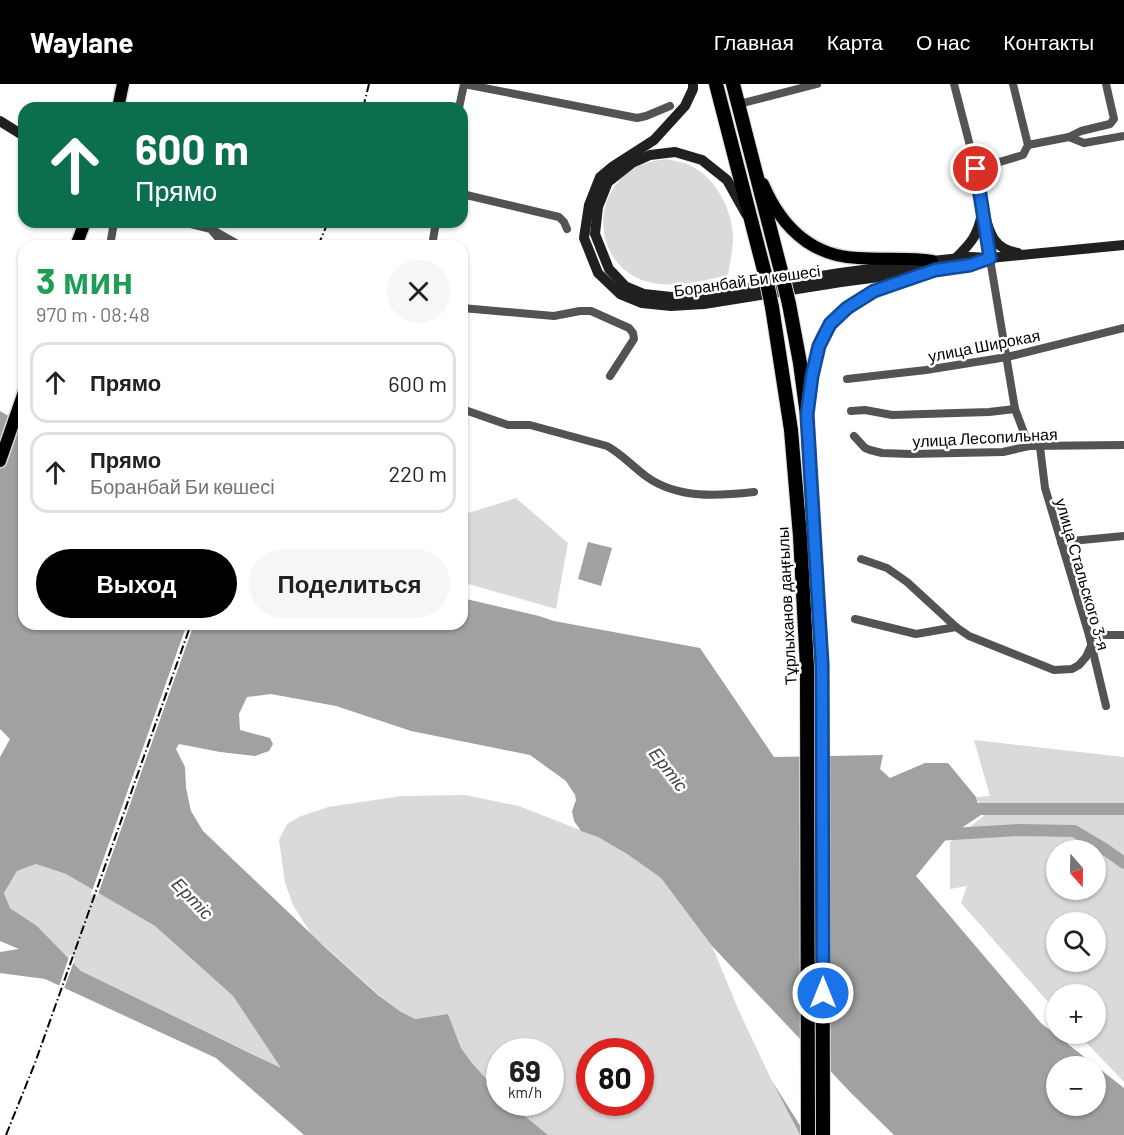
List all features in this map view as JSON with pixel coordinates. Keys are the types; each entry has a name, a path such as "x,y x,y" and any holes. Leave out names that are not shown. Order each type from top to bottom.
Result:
{"highway":[{"name":"Тұрлыханов даңғылы","path":"716,84 772,308 820,634 823,1135"},
{"name":"Тұрлыханов даңғылы","path":"734,84 789,304 807,415 808,1135"}],"main road":[{"path":"113,102 116,84"},
{"path":"119,102 123,84"},
{"path":"615,170 654,140 685,106 693,84"},
{"path":"0,121 18,132"},
{"path":"615,170 650,155 675,152 702,160 727,180 753,227"},
{"path":"753,162 768,196 781,217 794,232 812,246 832,254 856,258 917,259 933,266"},
{"name":"Боранбай Би көшесі","path":"615,170 600,177 589,205 584,238 598,273 620,294 642,303 671,306 704,304 933,266 970,265 990,258"},
{"path":"982,209 989,231 1000,246 1010,252 1028,255"},
{"path":"956,258 979,229 982,209"},
{"name":"Боранбай Би көшесі","path":"933,266 956,258 990,258 1124,245"},
{"path":"807,415 819,346 830,324 847,308 874,291 933,266"},
{"path":"0,462 18,410"}],"street":[{"path":"460,102 464,84 636,118 670,106"},
{"path":"739,104 817,84"},
{"path":"954,84 976,169 1015,409 1029,446"},
{"path":"976,169 1023,155 1028,145 1013,84"},
{"path":"1028,145 1070,137 1110,123 1114,119 1106,84"},
{"path":"1070,137 1084,143 1124,136"},
{"path":"468,195 559,217 567,229"},
{"path":"207,228 230,240"},
{"path":"211,229 219,240"},
{"path":"468,309 554,316 591,311 629,328 634,339 610,376"},
{"name":"улица Широкая","path":"847,379 926,370 1007,357 1124,328"},
{"path":"851,411 866,410 892,415 1015,409"},
{"path":"468,411 508,424 530,424 607,446 644,475 672,490 718,496 754,492"},
{"name":"улица Лесопильная","path":"854,436 865,448 882,453 910,454 1003,452 1029,446 1124,445"},
{"name":"улица Стальского 3-я","path":"1040,447 1045,488 1089,636 1106,706"},
{"path":"1061,543 1124,536"},
{"path":"861,559 886,568 908,582 956,627 969,636 1054,670 1072,669 1079,665 1091,646"},
{"path":"855,619 916,634 956,627"},
{"path":"1089,636 1124,635"}],"shaded area":[{"path":"667,159 687,164 699,171 708,178 722,197 733,231 728,275 685,284 652,283 628,273 610,251 603,223 610,194 618,182 632,169 646,163"},
{"path":"516,498 568,543 556,609 468,584 468,513"},
{"path":"974,740 1124,757 1124,1082 1106,1063 1106,1056 1099,1056 1088,1044 1106,1044 1106,984 1046,984 1046,1000 961,903 967,886 950,889 950,842 984,816 976,797 990,796"},
{"path":"465,795 519,806 598,837 627,854 661,878 712,946 739,1011 800,1135 548,1135 525,1116 564,1116 564,1038 486,1038 486,1079 461,1048 448,1014 414,1019 401,1012 311,934 293,905 285,883 279,840 287,824 301,816 328,807 401,796"},
{"path":"36,864 66,874 155,926 233,996 282,1069 81,971 37,926 10,908 4,893 17,871"}],"water":[{"name":"Ертіс","path":"0,411 18,422 18,630 468,630 468,599 554,621 700,648 774,757 883,755 880,769 890,778 925,763 948,763 976,797 981,815 948,837 916,876 1046,1027 1046,1044 1068,1044 1083,1056 1046,1056 1046,1116 1106,1116 1106,1074 1124,1088 1124,1135 894,1135 852,1094 712,946 661,878 627,854 598,837 581,831 574,821 572,811 576,800 575,795 566,781 530,755 411,731 336,706 271,694 247,697 239,714 240,730 270,738 273,744 269,751 255,756 179,744 176,749 185,767 186,788 191,811 203,831 378,995 415,1019 448,1014 461,1048 486,1079 486,1116 525,1116 548,1135 304,1135 216,1058 45,979 0,973 0,952 19,949 0,941 0,757 10,739 0,729","holes":["36,864 66,874 155,926 233,996 281,1068 81,971 37,926 10,908 4,893 17,871"]},
{"path":"588,542 612,548 601,586 578,579"},
{"path":"772,1081 806,1135 800,1135"}],"pier":[{"path":"185,630 192,630 97,897 91,894"},
{"path":"70,954 75,959 63,991 58,989"}],"waterway":[{"path":"962,809 1124,809"},
{"path":"936,835 1019,830 1074,831 1124,863"}],"railway":[{"path":"364,102 369,84"},
{"path":"320,240 326,228"},
{"path":"6,1135 35,1063 189,630"}],"route":[{"path":"823,993 822,665 807,415 812,376 819,346 830,324 847,308 874,291 935,270 970,265 990,258 976,169"}]}
